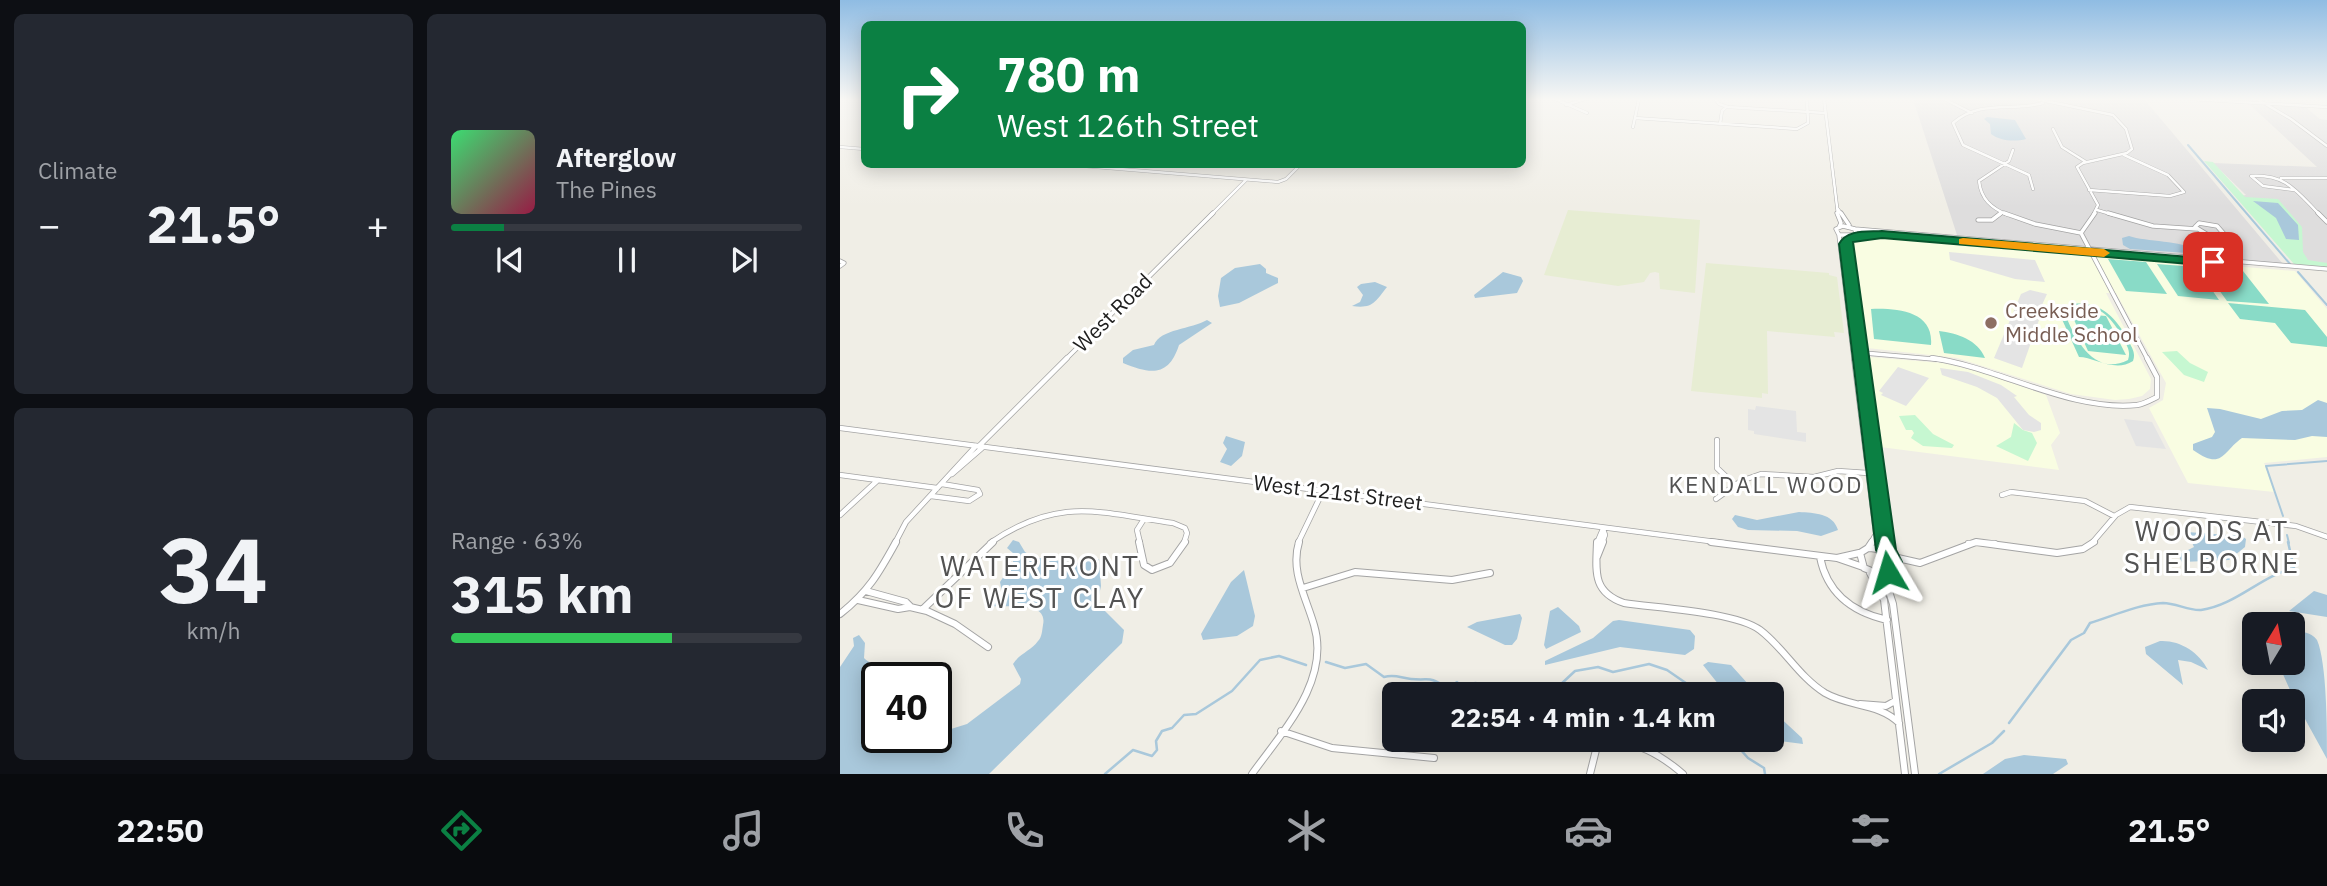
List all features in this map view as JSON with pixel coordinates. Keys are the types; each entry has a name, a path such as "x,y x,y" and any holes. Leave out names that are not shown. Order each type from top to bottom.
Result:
{"street":[{"path":"1828,135 1836,210 1841,223 1836,230 1839,234 1888,555 1890,569 1887,585 1893,604 1916,774"},
{"path":"1957,135 1959,141 1969,149 2027,173 2034,185 2033,189"},
{"path":"2056,135 2062,146 2086,162"},
{"path":"1857,352 1954,362 2078,400 2123,405 2147,402 2158,394 2159,381 2081,233 2084,224 2097,210 2098,205 2077,169 2078,165 2130,152 2132,145 2128,135"},
{"path":"2310,135 2327,146"},
{"path":"840,147 861,149"},
{"path":"2013,150 2013,156 1983,177 1978,185 1985,203 2001,213 2081,233"},
{"path":"2088,190 2170,196 2184,192 2184,187 2176,179 2123,155"},
{"path":"1097,168 1282,181 1297,168"},
{"path":"2294,190 2267,187 2253,180 2252,176 2258,174 2280,178 2327,178"},
{"path":"2280,178 2327,222"},
{"name":"West Road","path":"840,614 866,591 879,574 899,531 939,486 959,470 1246,180"},
{"path":"1838,209 1857,233 1845,244 1876,534 1858,559 1882,594 1905,774"},
{"path":"2097,210 2153,226 2197,229 2215,236 2224,232 2217,226 2204,223 2196,225 2197,229"},
{"path":"1978,220 1992,220 2001,213"},
{"path":"1839,227 2089,251"},
{"path":"1839,234 1853,237 1882,235 2327,271"},
{"name":"West 121st Street","path":"840,428 1820,557 1837,558 1860,553"},
{"path":"1717,440 1717,468 1735,485"},
{"path":"1716,499 1750,477 1765,473 1814,477 1839,471 1868,474"},
{"path":"840,475 978,490 980,494 969,501 930,496"},
{"path":"840,515 879,480"},
{"path":"1252,774 1304,695 1318,656 1317,632 1297,567 1296,552 1323,491"},
{"path":"2001,495 2011,492 2080,500 2114,516"},
{"path":"1868,548 1877,549 1901,561 1927,562 1974,542 2057,552 2076,550 2095,542 2122,509 2137,508 2296,526 2327,537"},
{"path":"923,609 985,546 1020,525 1069,511 1144,519 1180,525 1187,533 1174,560 1162,569 1152,570 1144,565 1137,530 1144,519"},
{"path":"1603,528 1605,535 1595,570 1601,591 1614,600 1745,621 1761,630 1816,687 1835,699 1889,714 1899,723"},
{"path":"1820,557 1824,577 1840,598 1862,613 1887,620"},
{"name":"West 121st Street","path":"1837,558 1866,570"},
{"path":"1866,570 1879,575 1901,561"},
{"path":"1303,588 1355,572 1371,571 1452,580 1490,573"},
{"path":"866,591 906,602 911,607"},
{"path":"858,600 898,609 923,609 955,624 988,647"},
{"path":"1853,704 1886,706 1894,703 1896,699"},
{"path":"1281,731 1332,748 1434,758"},
{"path":"1590,774 1595,751 1605,742 1648,751 1660,756 1683,774"}],"shaded area":[{"path":"1925,135 2174,135 2283,264 1957,235"},
{"path":"2283,135 2327,135 2327,267 2301,265 2240,196 2246,195 2213,163 2317,167"},
{"path":"1568,210 1700,220 1695,293 1660,289 1659,273 1655,272 1650,273 1644,282 1618,286 1544,275"},
{"name":"Creekside Middle School","path":"1869,237 2295,271 2327,309 2327,457 2264,463 2274,492 2188,483 2149,408 2163,400 2166,383 2116,293 2106,293 2151,379 2150,389 2142,396 2129,399 2115,400 2071,394 1957,358 1867,348 1858,306 1851,242"},
{"path":"1949,252 2035,260 2045,282 2015,279 1950,260"},
{"path":"1706,263 1829,273 1837,277 1844,333 1834,332 1835,337 1767,331 1768,394 1762,393 1762,398 1691,391"},
{"path":"2030,290 2047,294 2036,318 2039,320 2022,368 1994,358 2021,294"},
{"path":"1870,357 1942,363 1980,372 2046,395 2060,433 2051,445 2059,470 1880,447"},
{"path":"1898,367 1929,378 1906,406 1881,395 1883,393 1879,391"},
{"path":"1940,368 1968,372 2001,385 2017,396 2014,397 2029,415 2041,423 2041,430 2023,430 1997,398 1977,387 1942,375"},
{"path":"1756,406 1796,411 1797,432 1806,433 1806,442 1754,434 1754,431 1748,430 1748,409 1755,410"},
{"path":"2124,419 2152,422 2166,449 2136,446"}],"green space":[{"path":"2204,161 2213,162 2245,197 2278,199 2302,227 2303,252 2308,260 2327,263 2327,267 2294,264"},
{"path":"2108,259 2146,262 2167,294 2126,291"},
{"path":"2157,264 2196,267 2219,300 2178,296"},
{"path":"2203,268 2243,271 2269,304 2227,301"},
{"path":"2228,303 2305,310 2327,337 2327,347 2291,343 2275,323 2240,319"},
{"path":"2071,304 2081,304 2090,305 2106,312 2128,340 2134,353 2133,361 2112,365 2079,357 2056,306 2063,308","holes":["2073,306 2097,309 2109,318 2128,349 2128,360 2116,364 2105,363 2096,360 2080,344 2065,314"]},
{"path":"1871,309 1892,309 1920,318 1927,325 1931,345 1874,339"},
{"path":"2071,313 2106,316 2126,355 2088,351"},
{"path":"1939,331 1966,338 1977,346 1985,358 1944,353"},
{"path":"2177,351 2190,363 2208,372 2204,382 2184,375 2162,352"},
{"path":"1915,415 1933,434 1954,445 1952,448 1923,446 1911,438 1914,433 1912,430 1906,430 1899,416"},
{"path":"2014,423 2032,433 2037,443 2028,461 1996,446 2011,437"}],"water":[{"path":"2024,135 2026,139 2008,140 1995,136"},
{"path":"2253,201 2278,203 2298,225 2299,240 2286,239 2276,218"},
{"path":"2129,236 2182,245 2195,251 2187,253 2130,249 2123,245 2122,238"},
{"path":"1260,264 1266,269 1266,273 1278,278 1278,283 1239,303 1220,307 1218,296 1221,278 1235,268"},
{"path":"1503,272 1521,277 1523,281 1517,293 1475,298 1474,295"},
{"path":"1375,282 1387,287 1376,300 1365,306 1352,306 1360,302 1363,295 1357,287"},
{"path":"1207,320 1212,323 1179,345 1165,367 1151,371 1123,363 1123,358 1133,350 1154,345 1169,332"},
{"path":"2318,400 2327,403 2327,437 2312,436 2295,440 2242,438 2216,459 2210,459 2193,450 2193,444 2212,437 2215,432 2207,408 2261,419 2282,411 2302,410"},
{"path":"1226,436 1245,442 1242,456 1231,466 1220,462 1227,449 1223,443"},
{"path":"1799,512 1827,517 1836,524 1838,530 1821,536 1797,531 1748,530 1738,527 1732,519 1735,515 1757,520"},
{"path":"2187,532 2242,536 2246,539 2245,547 2229,560 2182,562 2178,555 2194,547"},
{"path":"1013,540 1019,542 1025,552 1033,557 1076,563 1099,559 1101,586 1098,600 1124,630 1122,643 989,774 840,774 840,667 854,646 853,638 859,635 865,643 864,658 869,662 861,662 861,753 952,753 952,729 967,724 1020,684 1021,679 1013,664 1041,636 1043,616 1038,611 1021,606 984,605 987,599 1002,592 1000,582 1013,563 1013,553 1007,548"},
{"path":"1244,570 1255,616 1253,626 1237,636 1203,640 1201,634 1231,582"},
{"path":"2314,591 2327,595 2327,617 2289,611"},
{"path":"1558,607 1579,626 1581,632 1546,649 1544,645 1550,611"},
{"path":"1520,614 1522,618 1517,639 1512,645 1505,645 1467,627 1477,622"},
{"path":"1613,621 1690,630 1695,636 1694,649 1685,655 1620,647 1545,665 1545,661 1593,638"},
{"path":"2305,633 2312,635 2317,640 2323,664 2327,759 2305,719 2305,689 2290,689 2284,676 2305,676"},
{"path":"2160,641 2188,648 2200,658 2208,670 2191,662 2178,660 2183,685 2146,654 2145,647"},
{"path":"1708,662 1731,665 1746,682 1717,682 1703,665"},
{"path":"1784,721 1802,738 1803,744 1784,741"},
{"path":"2024,755 2066,759 2068,764 2053,774 1983,774 2005,759"}],"waterway":[{"path":"2188,145 2290,264"},
{"path":"2298,272 2327,305"},
{"path":"2283,516 2266,466 2327,461"},
{"path":"2287,535 2289,543"},
{"path":"2009,723 2071,640 2084,633 2090,623 2154,604 2168,603 2201,610 2214,607 2270,577 2294,568 2288,542"},
{"path":"1105,774 1133,750 1152,756 1157,750 1156,741 1162,731 1172,728 1184,715 1196,714 1232,691 1260,660 1279,656 1306,665"},
{"path":"1326,662 1345,668 1366,664 1384,677 1430,679 1438,682"},
{"path":"1563,682 1575,671 1598,667 1613,672 1649,664 1667,670 1684,682"},
{"path":"1939,774 1992,743 2004,731"},
{"path":"1743,752 1764,768 1765,774"}],"slow traffic":[{"path":"1963,242 2104,253"}],"place":[{"name":"Creekside Middle School","path":"1991,323"}],"district":[{"name":"KENDALL WOOD","path":"1766,485"},
{"name":"WOODS AT SHELBORNE","path":"2212,547"},
{"name":"WATERFRONT OF WEST CLAY","path":"1040,582"}],"route":[{"path":"1888,572 1892,568 1892,562 1886,550 1879,503 1845,244 1847,240 1855,236 1882,235 2213,262"}]}
